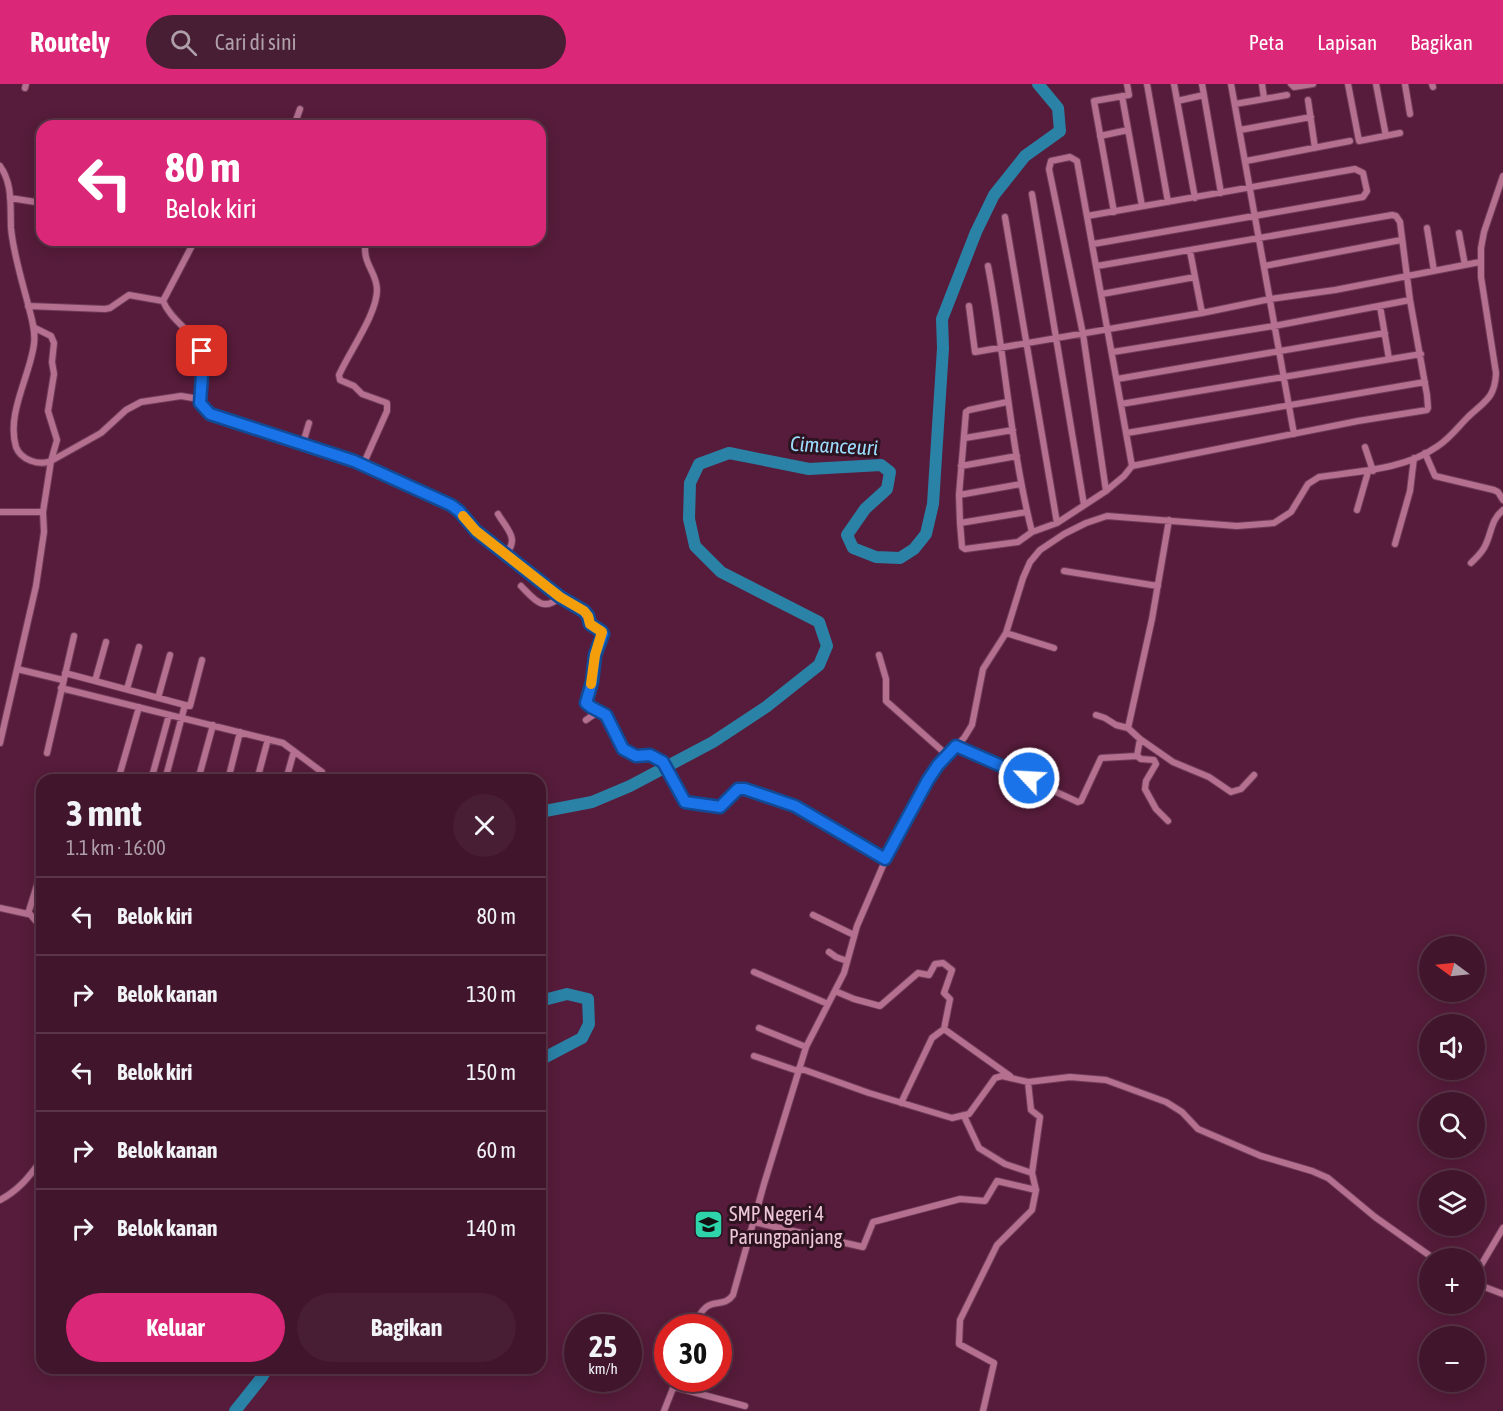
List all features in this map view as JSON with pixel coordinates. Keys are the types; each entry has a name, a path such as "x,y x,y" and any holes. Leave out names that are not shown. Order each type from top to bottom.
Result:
{"street":[{"path":"1114,212 1094,101 1129,95 1127,84"},
{"path":"1147,84 1168,202"},
{"path":"1174,84 1195,198"},
{"path":"1202,84 1221,193"},
{"path":"1231,84 1294,434"},
{"path":"1262,84 1264,98"},
{"path":"1291,84 1294,87 1313,84"},
{"path":"1348,84 1359,141 1400,133"},
{"path":"1376,84 1386,136"},
{"path":"1405,84 1410,114"},
{"path":"1177,101 1204,95"},
{"path":"1235,104 1287,95"},
{"path":"1122,96 1142,206"},
{"path":"1308,100 1315,147"},
{"path":"296,120 300,109"},
{"path":"1240,130 1311,117"},
{"path":"1100,136 1128,130"},
{"path":"1246,161 1350,141"},
{"path":"1106,491 1083,334 1049,169 1051,161 1070,157 1076,159 1109,329 1132,466"},
{"path":"0,166 9,183 11,230 35,328 34,347 15,419 16,444 21,455 41,463 51,461 101,433 134,405 149,400 182,396 199,399"},
{"path":"1087,216 1355,169 1363,173 1366,192 1363,197 1093,244"},
{"path":"701,1314 709,1304 727,1302 734,1294 806,1047 835,991 854,935 885,859 928,780 972,725 983,669 1006,633 1030,562 1040,550 1064,534 1107,516 1237,526 1274,523 1291,512 1312,480 1319,477 1371,471 1414,458 1438,446 1453,434 1487,400 1494,388 1496,373 1480,262 1484,232 1503,176"},
{"path":"1032,194 1084,505"},
{"path":"10,198 36,202"},
{"path":"1007,402 967,411 959,495 962,547 967,549 1018,542 1032,532 1057,523 1106,491 1132,466 1426,410 1428,403 1410,300 1400,222 1395,216 1097,266"},
{"path":"1005,217 1057,523"},
{"path":"1427,228 1434,271"},
{"path":"1459,233 1464,265"},
{"path":"1264,266 1401,240"},
{"path":"192,246 163,301 166,310 202,351 199,399 203,408 210,414 303,443 363,465 451,505 476,531 560,597 584,611 590,624 603,633 595,655 592,682 585,700 588,706 606,715 623,749 636,756 650,755 663,762 683,800 688,803 720,807 738,789 745,789 795,806 885,859"},
{"path":"363,465 387,411 387,403 362,393 354,386 340,380 339,375 377,298 378,286 366,259 366,246"},
{"path":"1190,251 1202,313"},
{"path":"969,306 974,351 1000,350 1480,262"},
{"path":"988,266 996,308 1007,402 1032,532"},
{"path":"1102,294 1195,278"},
{"path":"28,306 105,309 129,295 163,301"},
{"path":"1113,352 1274,326 1410,300"},
{"path":"1380,306 1389,359"},
{"path":"0,743 36,586 44,531 43,512 51,461 57,440 48,411 54,374 52,362 54,343 51,336 35,328"},
{"path":"1117,379 1385,333"},
{"path":"1121,404 1421,354"},
{"path":"1127,434 1425,382"},
{"path":"303,443 309,423"},
{"path":"965,438 1013,430"},
{"path":"1357,510 1371,471 1365,447"},
{"path":"1425,453 1435,476 1494,490 1503,500"},
{"path":"961,466 1017,456"},
{"path":"1395,544 1410,492 1414,458"},
{"path":"959,495 1021,484"},
{"path":"1471,563 1482,552 1492,523 1503,510"},
{"path":"0,512 43,512"},
{"path":"960,523 1027,512"},
{"path":"498,514 513,541 506,553"},
{"path":"1128,728 1158,586 1169,520"},
{"path":"1064,571 1158,586"},
{"path":"520,586 544,605 552,604 560,597"},
{"path":"1006,633 1054,648"},
{"path":"47,753 74,636"},
{"path":"95,681 106,642"},
{"path":"127,689 139,647"},
{"path":"158,698 170,655"},
{"path":"879,655 886,679 885,698 888,705 946,755"},
{"path":"17,669 95,681 190,706 202,660"},
{"path":"61,688 283,743 322,772 322,774"},
{"path":"167,774 185,705"},
{"path":"120,774 139,707"},
{"path":"586,720 598,711"},
{"path":"153,774 169,714"},
{"path":"1096,715 1112,724 1128,728 1173,762 1209,777 1231,792 1241,789 1254,775"},
{"path":"200,774 213,725"},
{"path":"230,774 240,732"},
{"path":"259,774 268,739"},
{"path":"1137,756 1140,739"},
{"path":"956,746 1078,802 1081,801 1102,758 1137,756 1141,759 1153,760 1156,763 1144,789 1156,809 1168,820"},
{"path":"288,774 294,751"},
{"path":"29,913 36,889"},
{"path":"0,908 29,913"},
{"path":"29,913 36,921"},
{"path":"813,915 854,935"},
{"path":"829,952 847,961"},
{"path":"835,991 880,1006 918,973 929,975 935,964 943,963 952,970 944,993 950,999 945,1029 932,1038 901,1103"},
{"path":"754,972 828,1004"},
{"path":"759,1028 806,1047"},
{"path":"945,1029 1014,1079"},
{"path":"754,1056 952,1118 969,1114 995,1078 1002,1076 1028,1082 1070,1077 1106,1080 1166,1102 1182,1112 1198,1129 1261,1156 1328,1178 1375,1217 1419,1248"},
{"path":"983,1411 994,1363 959,1344 960,1320 997,1245 1032,1210 1036,1190 1032,1173 1040,1116 1031,1110 1028,1082"},
{"path":"964,1116 979,1148 1005,1164 1032,1173"},
{"path":"0,1200 14,1193 36,1167"},
{"path":"754,1222 863,1246 873,1222 960,1199 986,1201 997,1181 1036,1190"},
{"path":"1485,1258 1503,1228"},
{"path":"1485,1287 1503,1294"},
{"path":"664,1411 672,1392"},
{"path":"693,1392 745,1406"}],"waterway":[{"name":"Cimanceuri","path":"546,811 592,802 630,786 713,742 766,707 819,665 827,646 819,622 721,572 695,546 689,519 690,483 699,464 729,453 809,469 881,465 890,472 887,489 865,509 847,535 853,548 876,557 900,558 914,549 926,534 933,504 943,348 942,319 976,232 994,195 1025,156 1060,131 1058,108 1038,84"},
{"name":"Cimanceuri","path":"546,999 567,994 588,999 589,1024 582,1038 546,1057"},
{"name":"Cimanceuri","path":"235,1411 264,1374"}],"slow traffic":[{"path":"463,516 476,531 560,597 584,611 590,624 602,632 595,655 591,684"}],"place":[{"name":"SMP Negeri 4 Parungpanjang","path":"708,1225"}],"route":[{"path":"202,351 200,403 210,414 354,461 451,505 476,531 560,597 586,613 590,624 603,634 595,655 592,682 585,699 586,703 606,715 623,749 636,756 650,755 663,762 685,802 720,807 739,788 745,789 795,806 885,859 928,780 946,755 956,746 1029,778"}]}
